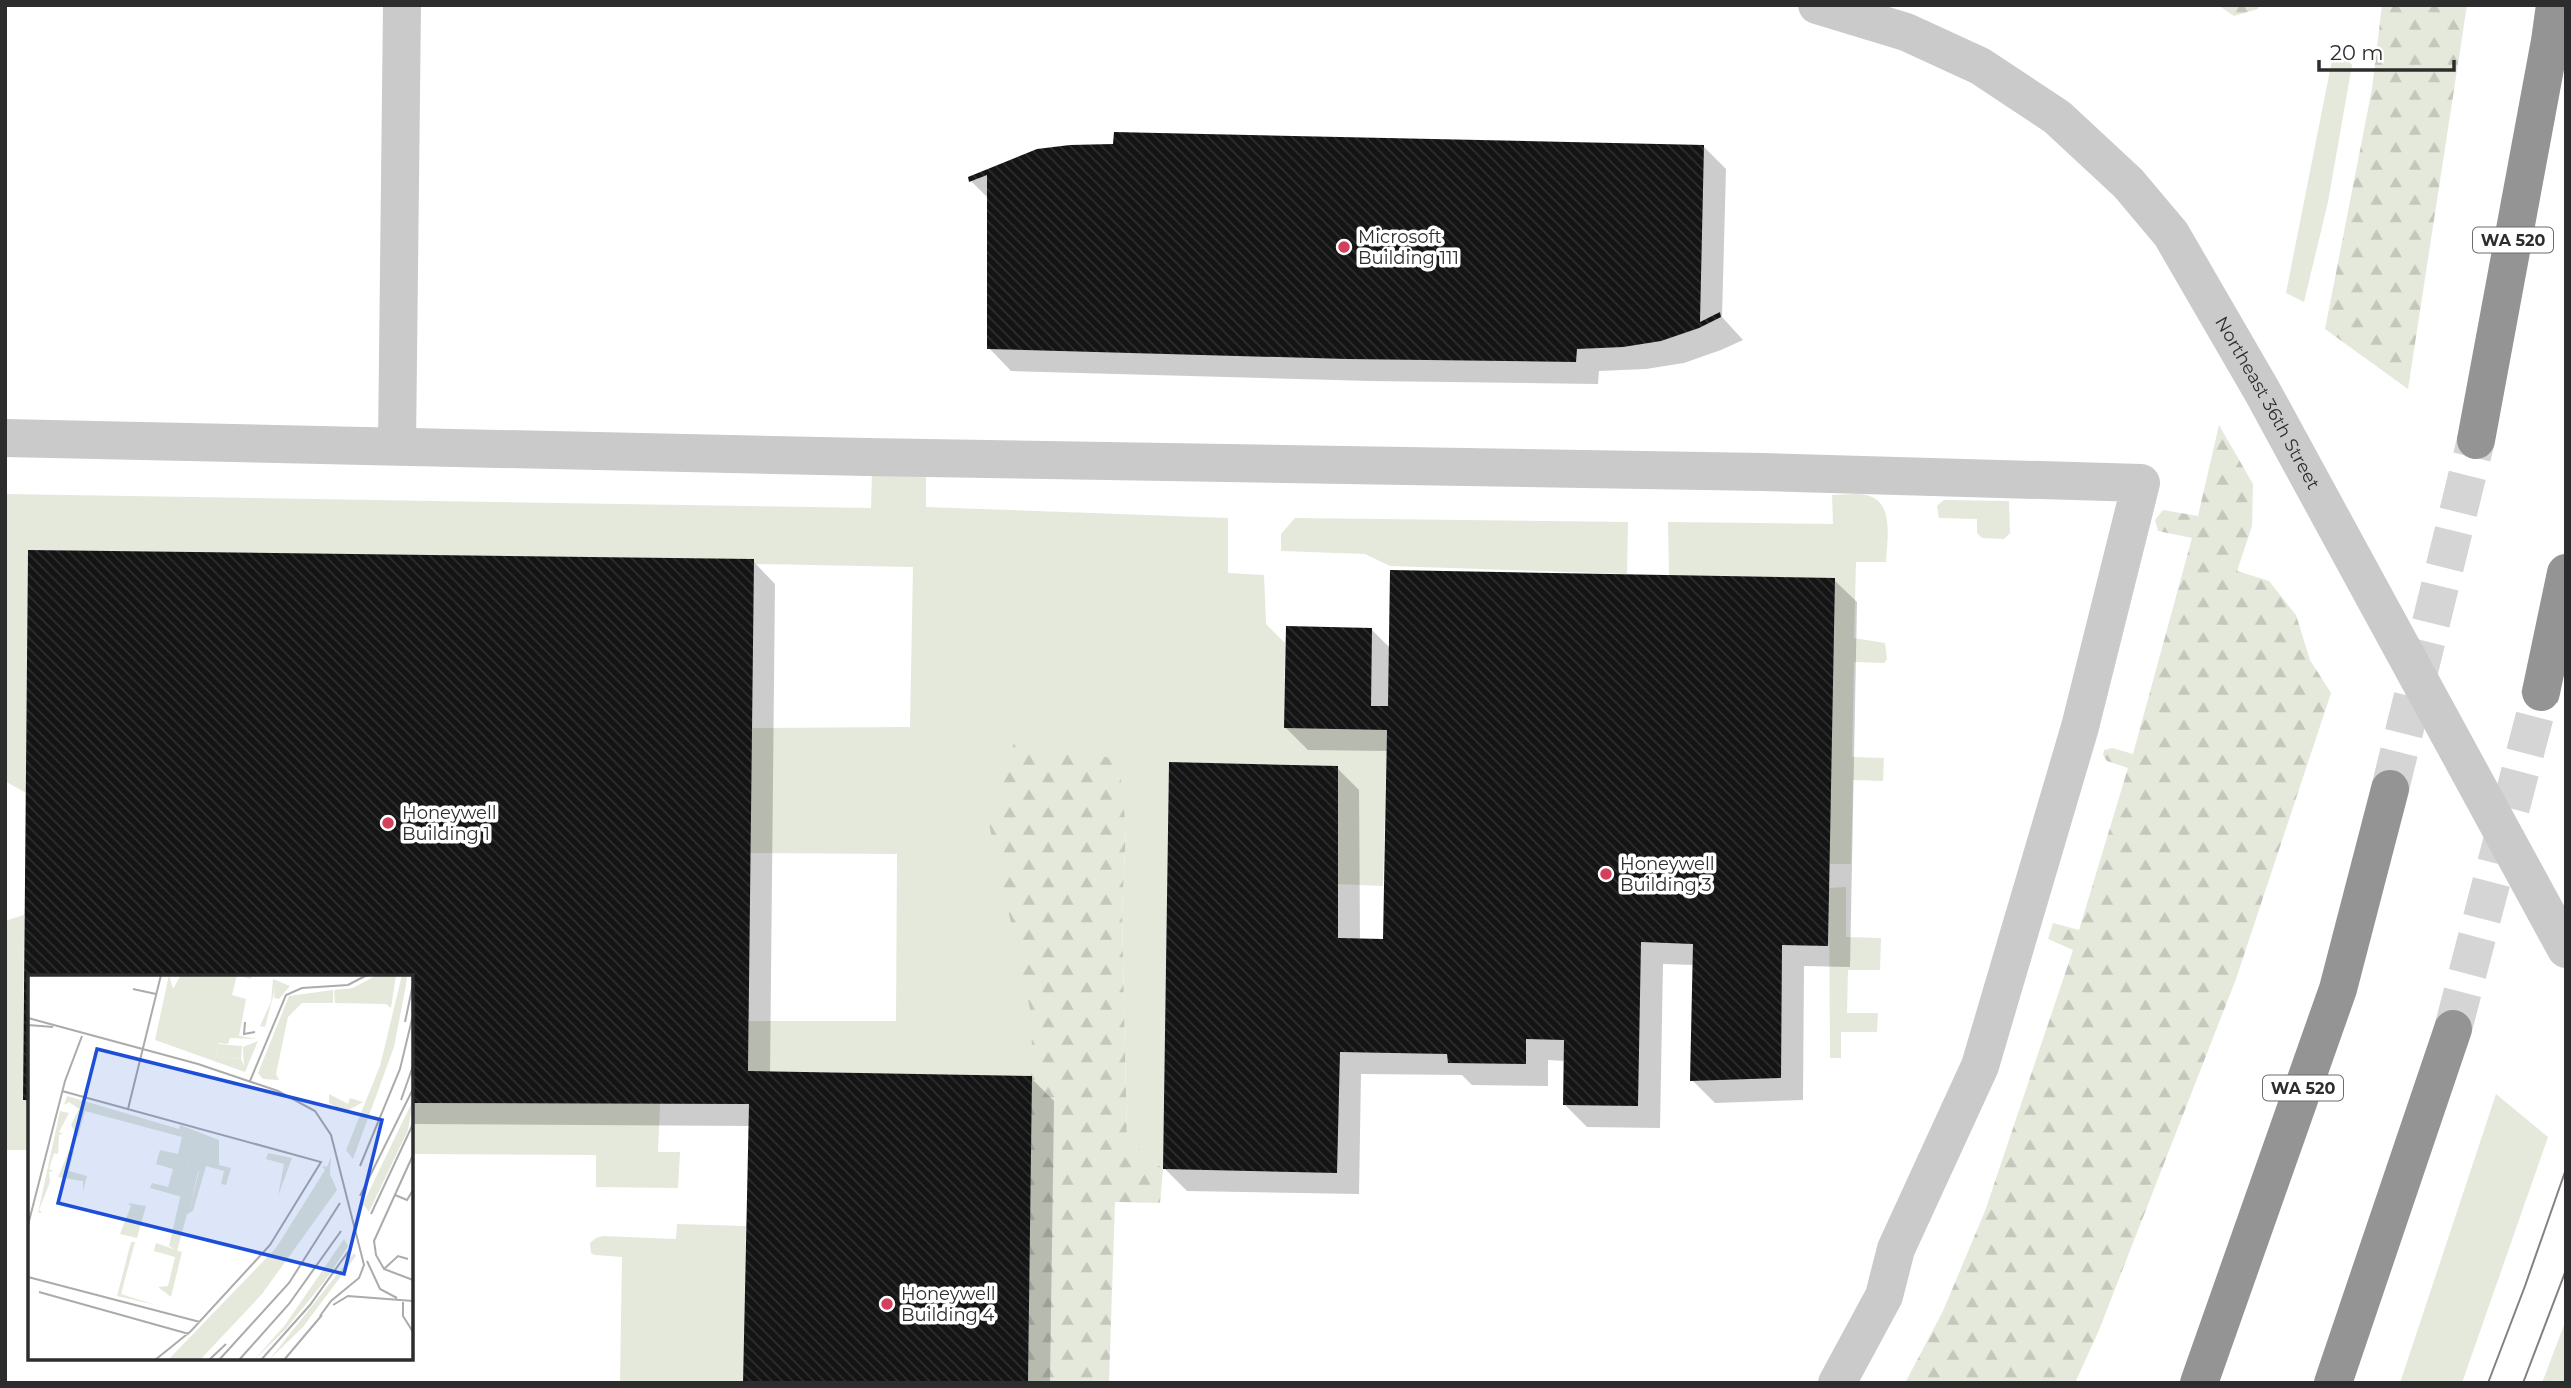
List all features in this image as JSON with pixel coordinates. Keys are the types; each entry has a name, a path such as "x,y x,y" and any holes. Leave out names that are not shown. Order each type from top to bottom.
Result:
{"highway":[{"name":"WA 520","path":"2476,440 2552,17"},
{"path":"2541,692 2566,573"},
{"name":"WA 520","path":"2199,1383 2338,989 2390,789"},
{"path":"2333,1383 2453,1028"}],"street":[{"path":"397,446 402,5"},
{"name":"Northeast 36th Street","path":"1817,5 1906,32 1980,66 2057,117 2128,183 2171,234 2262,391 2566,949"},
{"path":"5,438 1750,471 2141,483 2080,727 1980,1066 1896,1249 1884,1296 1837,1383"}],"green space":[{"path":"2218,5 2259,5 2258,9 2234,16"},
{"path":"2382,5 2467,5 2408,389 2325,329 2372,89"},
{"path":"2333,55 2345,56 2352,65 2328,202 2304,302 2286,293"},
{"path":"2219,425 2253,484 2252,526 2237,571 2269,581 2296,615 2310,660 2331,693 2236,979 2099,1330 2075,1383 1905,1383 1943,1311 1985,1211 2073,950 2048,939 2053,923 2079,930 2128,768 2107,761 2103,755 2104,750 2112,748 2133,754 2192,538 2158,531 2155,520 2163,510 2198,516"},
{"path":"872,472 926,476 926,507 1228,518 1228,573 1264,575 1266,624 1285,643 1284,728 1387,730 1383,886 1337,884 1337,766 1169,762 1163,1169 1127,1140 1122,913 1126,830 1032,1018 1032,1076 748,1071 749,1021 896,1021 897,854 751,853 751,728 910,727 913,567 28,550 26,793 5,781 5,494 871,508"},
{"path":"1862,494 1875,499 1882,505 1888,533 1886,562 1856,562 1854,638 1885,643 1887,659 1884,663 1854,662 1852,757 1884,758 1883,781 1853,780 1851,864 1829,864 1669,575 1668,522 1833,524 1832,495"},
{"path":"1944,500 2009,501 2010,533 2004,539 1982,538 1977,533 1977,519 1939,518 1937,506"},
{"path":"1295,518 1628,522 1627,574 1390,566 1365,554 1281,551 1281,534"},
{"path":"1014,743 1119,759 1126,830 1122,913 1127,1139 1163,1169 1160,1203 1115,1202 1109,1383 1028,1383 1032,1018 989,824"},
{"path":"1846,887 1846,937 1881,938 1880,970 1848,970 1847,1013 1878,1013 1877,1032 1841,1032 1841,1058 1830,1058 1829,888"},
{"path":"24,915 23,1099 28,1100 28,1150 5,1150 5,921"},
{"path":"2496,1094 2548,1137 2462,1383 2400,1383"},
{"path":"413,1103 660,1104 658,1152 680,1152 678,1188 596,1187 596,1155 413,1154"},
{"path":"677,1224 746,1226 743,1383 620,1383 622,1257 595,1255 591,1253 590,1243 603,1236 676,1239"},
{"path":"2566,1320 2566,1383 2542,1383"}],"building":[{"name":"Microsoft Building 111","path":"1114,132 1704,145 1700,322 1720,312 1721,317 1661,341 1623,347 1577,349 1576,362 987,349 987,175 969,182 968,177 1037,149 1113,144"},
{"name":"Honeywell Building 1","path":"28,550 754,559 748,1071 1032,1076 1028,1383 743,1383 749,1104 413,1103 413,975 28,975 28,1100 23,1100"},
{"name":"Honeywell Building 3","path":"1390,570 1835,578 1828,946 1782,945 1781,1078 1690,1081 1693,944 1641,942 1638,1106 1563,1105 1564,1040 1526,1039 1526,1064 1448,1063 1447,1054 1340,1052 1337,1173 1163,1169 1169,762 1338,766 1338,938 1383,939 1387,730 1284,728 1286,626 1372,628 1371,706 1388,706"}],"tunnel":[{"path":"2390,789 2476,440"},
{"path":"2453,1029 2541,692"}],"tram line":[{"path":"2488,1383 2566,1169"},
{"path":"2523,1383 2566,1270"}],"place":[{"name":"Microsoft Building 111","path":"1344,247"},
{"name":"Honeywell Building 1","path":"388,823"},
{"name":"Honeywell Building 3","path":"1606,874"},
{"name":"Honeywell Building 4","path":"887,1304"}]}
